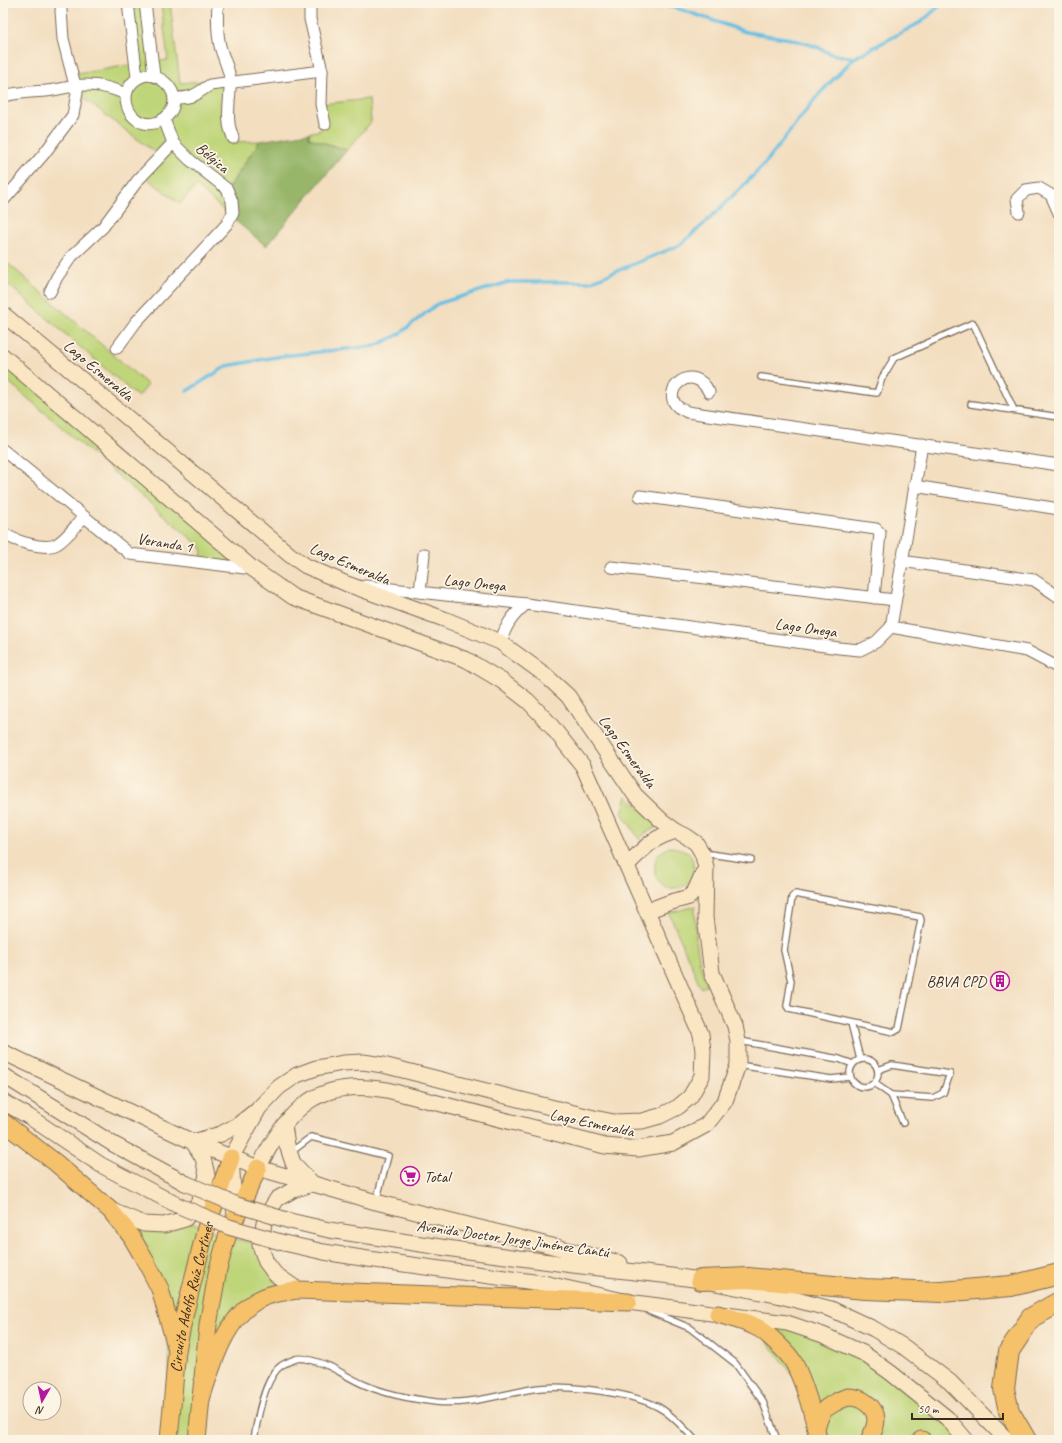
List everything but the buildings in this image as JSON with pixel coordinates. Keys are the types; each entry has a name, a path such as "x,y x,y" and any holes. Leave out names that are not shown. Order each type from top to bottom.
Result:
{"highway":[{"path":"701,1280 748,1278 865,1290 941,1292 1011,1286 1059,1274"},
{"path":"1026,1440 1008,1411 1004,1389 1009,1351 1031,1318 1059,1302"}],"main road":[{"path":"3,1122 56,1163 110,1210 131,1236 160,1289 177,1350"},
{"name":"Circuito Adolfo Ruíz Cortines","path":"169,1440 177,1350 206,1228 231,1158"},
{"name":"Circuito Adolfo Ruíz Cortines","path":"198,1440 208,1325 218,1269 227,1237 258,1168"},
{"path":"201,1399 216,1354 228,1331 244,1310 257,1300 279,1292 298,1290 628,1302"},
{"path":"718,1314 757,1327 777,1344 794,1362 817,1434"},
{"path":"817,1434 823,1412 838,1400 849,1397 865,1401 871,1406 876,1418 875,1429 870,1440"}],"street":[{"path":"128,3 137,77"},
{"path":"144,3 154,75"},
{"name":"Bélgica","path":"218,3 220,47 226,60 230,83 231,93 229,124 233,138"},
{"path":"310,3 310,19 322,71 321,104 325,124"},
{"path":"3,201 43,155 73,114 77,93 63,39 61,10"},
{"path":"174,98 195,96 210,85 322,71"},
{"path":"154,75 169,85 174,98 173,107 164,120 152,124 140,122 131,114 126,103 126,91 137,77 154,75"},
{"path":"3,96 24,91 46,91 75,86 95,85 114,89 126,94"},
{"path":"164,120 173,143"},
{"name":"Bélgica","path":"50,292 57,277 71,257 103,227 138,180 173,143 190,160 227,190 232,201 233,213 227,224 136,322 117,348"},
{"path":"1019,212 1017,199 1026,190 1040,188 1051,195 1059,213"},
{"name":"Lago Esmeralda","path":"3,314 290,555 306,566 347,584 444,619 500,642 544,674 568,696 635,795 661,820 696,844 704,860 706,903 705,917 712,973 734,1026 738,1041 738,1065 725,1101 706,1125 673,1143 638,1150 605,1146 386,1090 359,1087 341,1088 316,1097 300,1107 284,1125 269,1147 258,1168"},
{"name":"Lago Esmeralda","path":"3,356 253,569 293,598 467,660 502,681 528,701 549,723 582,766 701,1034 703,1051 702,1076 690,1097 678,1107 660,1116 642,1121 614,1122 398,1068 363,1062 332,1064 297,1075 279,1087 258,1108 231,1158"},
{"path":"709,392 706,385 699,380 688,378 679,382 674,389 673,398 677,407 687,412 922,444 1059,465"},
{"path":"922,444 890,627 1027,651 1059,668"},
{"name":"Veranda 1","path":"3,450 130,554 253,569"},
{"path":"914,486 1059,509"},
{"path":"640,496 876,529 880,533 874,598"},
{"path":"3,533 20,541 50,546 61,542 84,517"},
{"name":"Lago Onega","path":"420,592 424,554"},
{"path":"901,561 1034,580 1059,597"},
{"path":"611,568 895,600"},
{"name":"Lago Onega","path":"347,584 526,604 860,650 876,642 890,627"},
{"name":"Lago Onega","path":"500,642 506,627 514,614 526,604"},
{"path":"627,865 652,841 663,835 676,831"},
{"path":"647,911 689,897 695,891 704,860"},
{"path":"689,897 706,903"},
{"path":"3,1052 193,1142 258,1168 376,1202 671,1276"},
{"name":"Avenida Doctor Jorge Jiménez Cantú","path":"3,1076 113,1144 185,1182 236,1205 290,1222 329,1230 460,1250 701,1280 782,1296 831,1309 874,1329 904,1347 950,1382 1007,1440"},
{"path":"3,1102 28,1116 102,1164 177,1205 229,1227 284,1243 361,1258 548,1284 628,1302 786,1323 823,1335 863,1353 892,1374 947,1418 966,1440"},
{"path":"193,1142 221,1134 238,1126 258,1108"},
{"path":"284,1125 289,1153 293,1163 312,1184"},
{"path":"110,1210 144,1224 164,1225 185,1219 200,1201 207,1174 203,1158 193,1142"},
{"path":"231,1158 236,1218"},
{"path":"298,1290 275,1274 266,1262 260,1245 265,1218 277,1199 293,1190 312,1184"}],"lane":[{"path":"761,377 878,393 882,378 894,358 973,323 1014,410"},
{"path":"971,404 1059,417"},
{"path":"704,860 751,860"},
{"path":"795,894 920,917 921,920 899,1029 894,1032 851,1023 789,1009 787,1006 791,981 784,950 792,897 795,894"},
{"path":"851,1023 860,1059"},
{"path":"738,1041 840,1059 853,1064"},
{"path":"860,1059 873,1062 878,1070 877,1079 874,1083 865,1087 856,1085 850,1077 853,1064 860,1059"},
{"path":"738,1065 831,1079 850,1077"},
{"path":"874,1083 891,1095 933,1098 943,1093 950,1074 892,1066 878,1070"},
{"path":"891,1095 903,1123"},
{"path":"289,1153 311,1137 388,1156 376,1202"},
{"path":"628,1302 690,1328 735,1363 763,1402 776,1440"},
{"path":"254,1440 256,1424 264,1396 272,1376 281,1366 298,1358 325,1364 365,1386 399,1396 438,1402 465,1402 533,1389 553,1388 596,1390 626,1395 657,1406 695,1440"}],"green space":[{"path":"128,3 145,3 152,62 168,60 161,3 170,3 180,83 230,79 236,142 260,141 227,189 231,217 196,186 180,204 143,175 161,157 77,93 72,75 135,64"},
{"path":"369,99 371,122 347,150 309,138 309,133 320,130 325,124 321,104"},
{"path":"309,133 309,138 347,150 266,246 231,217 227,190 260,141"},
{"path":"3,259 148,385 138,397 3,280"},
{"path":"3,356 253,569 201,563 202,548 3,377"},
{"path":"627,796 658,826 644,834 640,840 622,813"},
{"path":"669,847 686,851 692,859 694,870 693,875 688,883 679,888 668,888 663,886 659,882 655,873 655,863 659,854"},
{"path":"695,906 696,939 700,963 707,986 701,988 669,913"},
{"path":"110,1210 144,1224 185,1219 227,1237 260,1245 275,1274 279,1292 228,1331 197,1440 169,1440 169,1320"},
{"path":"787,1323 863,1353 966,1440 818,1440 804,1390 757,1327"}],"waterway":[{"path":"655,3 674,7 746,32 791,39 817,47 831,54 854,58"},
{"path":"187,391 227,366 282,356 375,346 398,335 437,304 509,282 590,282 680,245 705,223 762,167 820,93 854,58 921,22 943,3"}],"place":[{"name":"BBVA CPD","path":"1000,981"},
{"name":"Total","path":"410,1176"}]}
